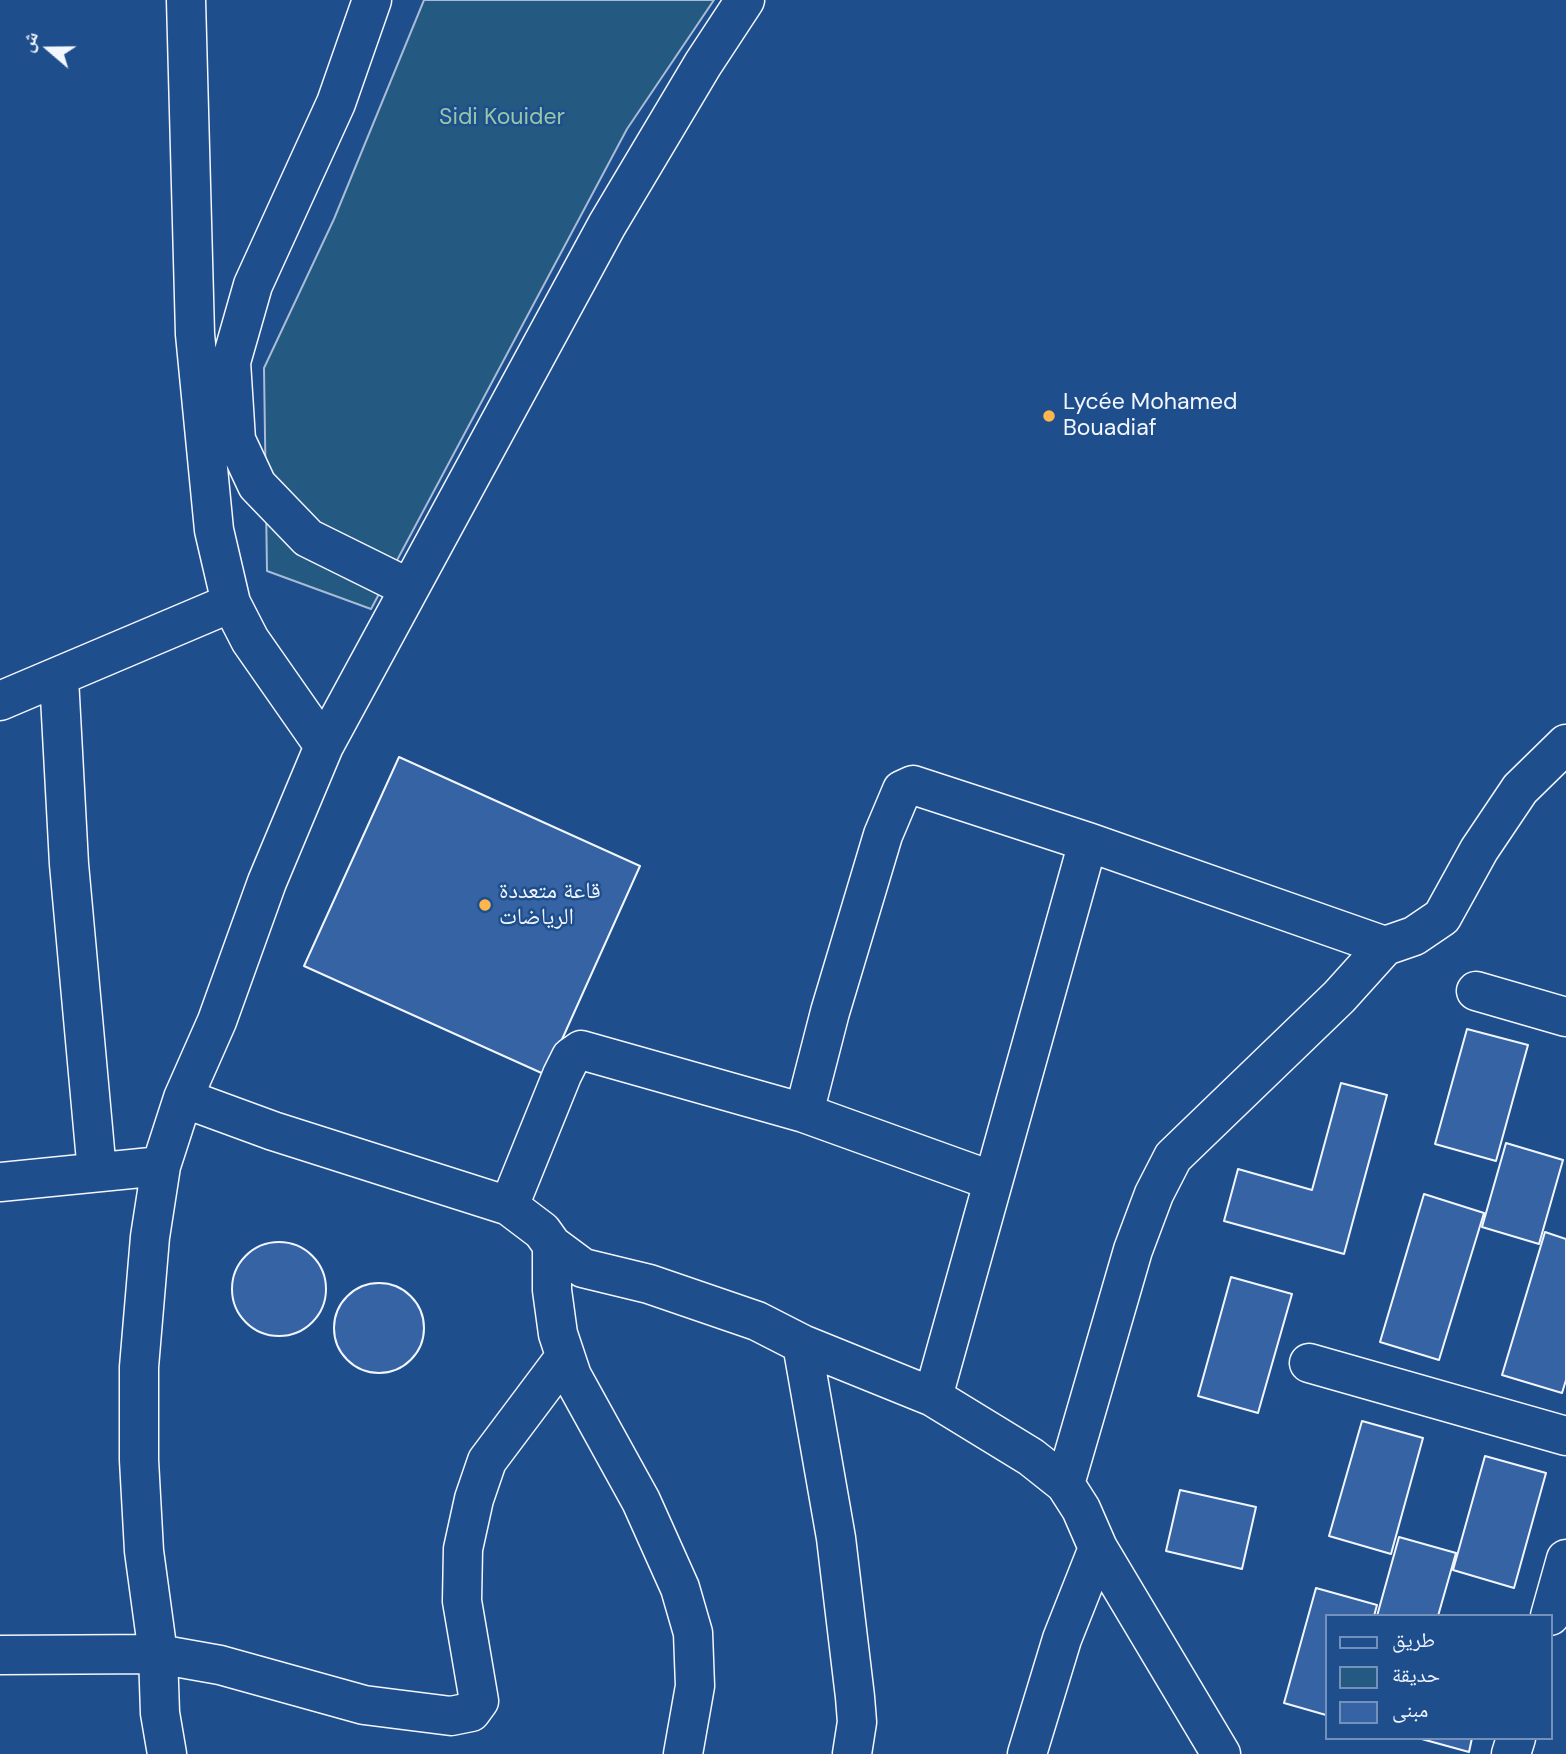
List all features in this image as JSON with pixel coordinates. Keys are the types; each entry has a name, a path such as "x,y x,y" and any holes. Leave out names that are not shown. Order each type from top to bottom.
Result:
{"street":[{"path":"186,0 195,334 214,530 231,603 250,640 324,746"},
{"path":"372,0 336,103 253,285 231,362 236,440 257,485 308,538 409,587"},
{"path":"167,1754 160,1713 158,1654 144,1551 139,1367 150,1237 161,1166 183,1098 217,1021 267,882 324,746 607,225 703,64 745,0"},
{"path":"0,701 231,603"},
{"path":"59,678 69,864 97,1172"},
{"path":"1065,1484 1133,1250 1154,1194 1173,1157 1339,997 1385,946 1414,936 1442,917 1479,850 1520,789 1566,744"},
{"path":"804,1113 830,1012 883,835 902,790 913,785 1088,842 1385,946"},
{"path":"933,1397 1088,842"},
{"path":"1476,991 1566,1017"},
{"path":"509,1206 562,1075 571,1057 581,1050 804,1113 993,1181"},
{"path":"183,1098 273,1131 509,1206 542,1231 552,1245 583,1268 649,1284 757,1321 802,1344 933,1397 1031,1457 1065,1484 1081,1509 1098,1548 1221,1754"},
{"path":"0,1182 161,1166"},
{"path":"552,1245 552,1290 565,1357 572,1376 640,1501 680,1588 693,1633 695,1686 683,1754"},
{"path":"802,1344 832,1511 855,1697 857,1722 852,1754"},
{"path":"0,1655 158,1654 220,1665 364,1705 451,1716 471,1712 479,1701 462,1601 463,1549 474,1499 487,1461 565,1357"},
{"path":"1309,1363 1566,1436"},
{"path":"1027,1754 1062,1639 1098,1548"},
{"path":"1551,1614 1566,1559"}],"green space":[{"name":"Sidi Kouider","path":"424,0 714,0 627,129 371,609 267,571 264,368 334,219"}],"building":[{"path":"399,757 640,866 546,1075 304,966"},
{"path":"1467,1029 1528,1045 1496,1161 1435,1144"},
{"path":"1341,1083 1387,1095 1344,1254 1224,1221 1238,1169 1312,1190"},
{"path":"1506,1143 1563,1160 1539,1244 1482,1227"},
{"path":"1424,1194 1484,1213 1439,1360 1380,1342"},
{"path":"1545,1232 1566,1239 1566,1380 1562,1393 1502,1375"},
{"path":"279,1242 297,1246 312,1256 322,1271 326,1289 322,1307 312,1322 297,1332 279,1336 261,1332 246,1322 236,1307 232,1289 236,1271 246,1256 261,1246"},
{"path":"1231,1277 1292,1294 1258,1413 1198,1396"},
{"path":"379,1283 396,1287 411,1296 420,1311 424,1328 420,1345 411,1360 396,1369 379,1373 362,1369 347,1360 338,1345 334,1328 338,1311 347,1296 362,1287"},
{"path":"1362,1421 1423,1438 1391,1554 1329,1536"},
{"path":"1485,1456 1546,1473 1514,1588 1453,1570"},
{"path":"1180,1490 1256,1507 1242,1569 1166,1551"},
{"path":"1399,1537 1456,1553 1439,1614 1378,1614"},
{"path":"1316,1588 1377,1605 1375,1614 1324,1614 1324,1714 1284,1703"},
{"path":"1425,1740 1472,1740 1469,1752"}],"place":[{"name":"Lycée Mohamed Bouadiaf","path":"1049,416"},
{"name":"قاعة متعددة الرياضات","path":"485,905"}]}
